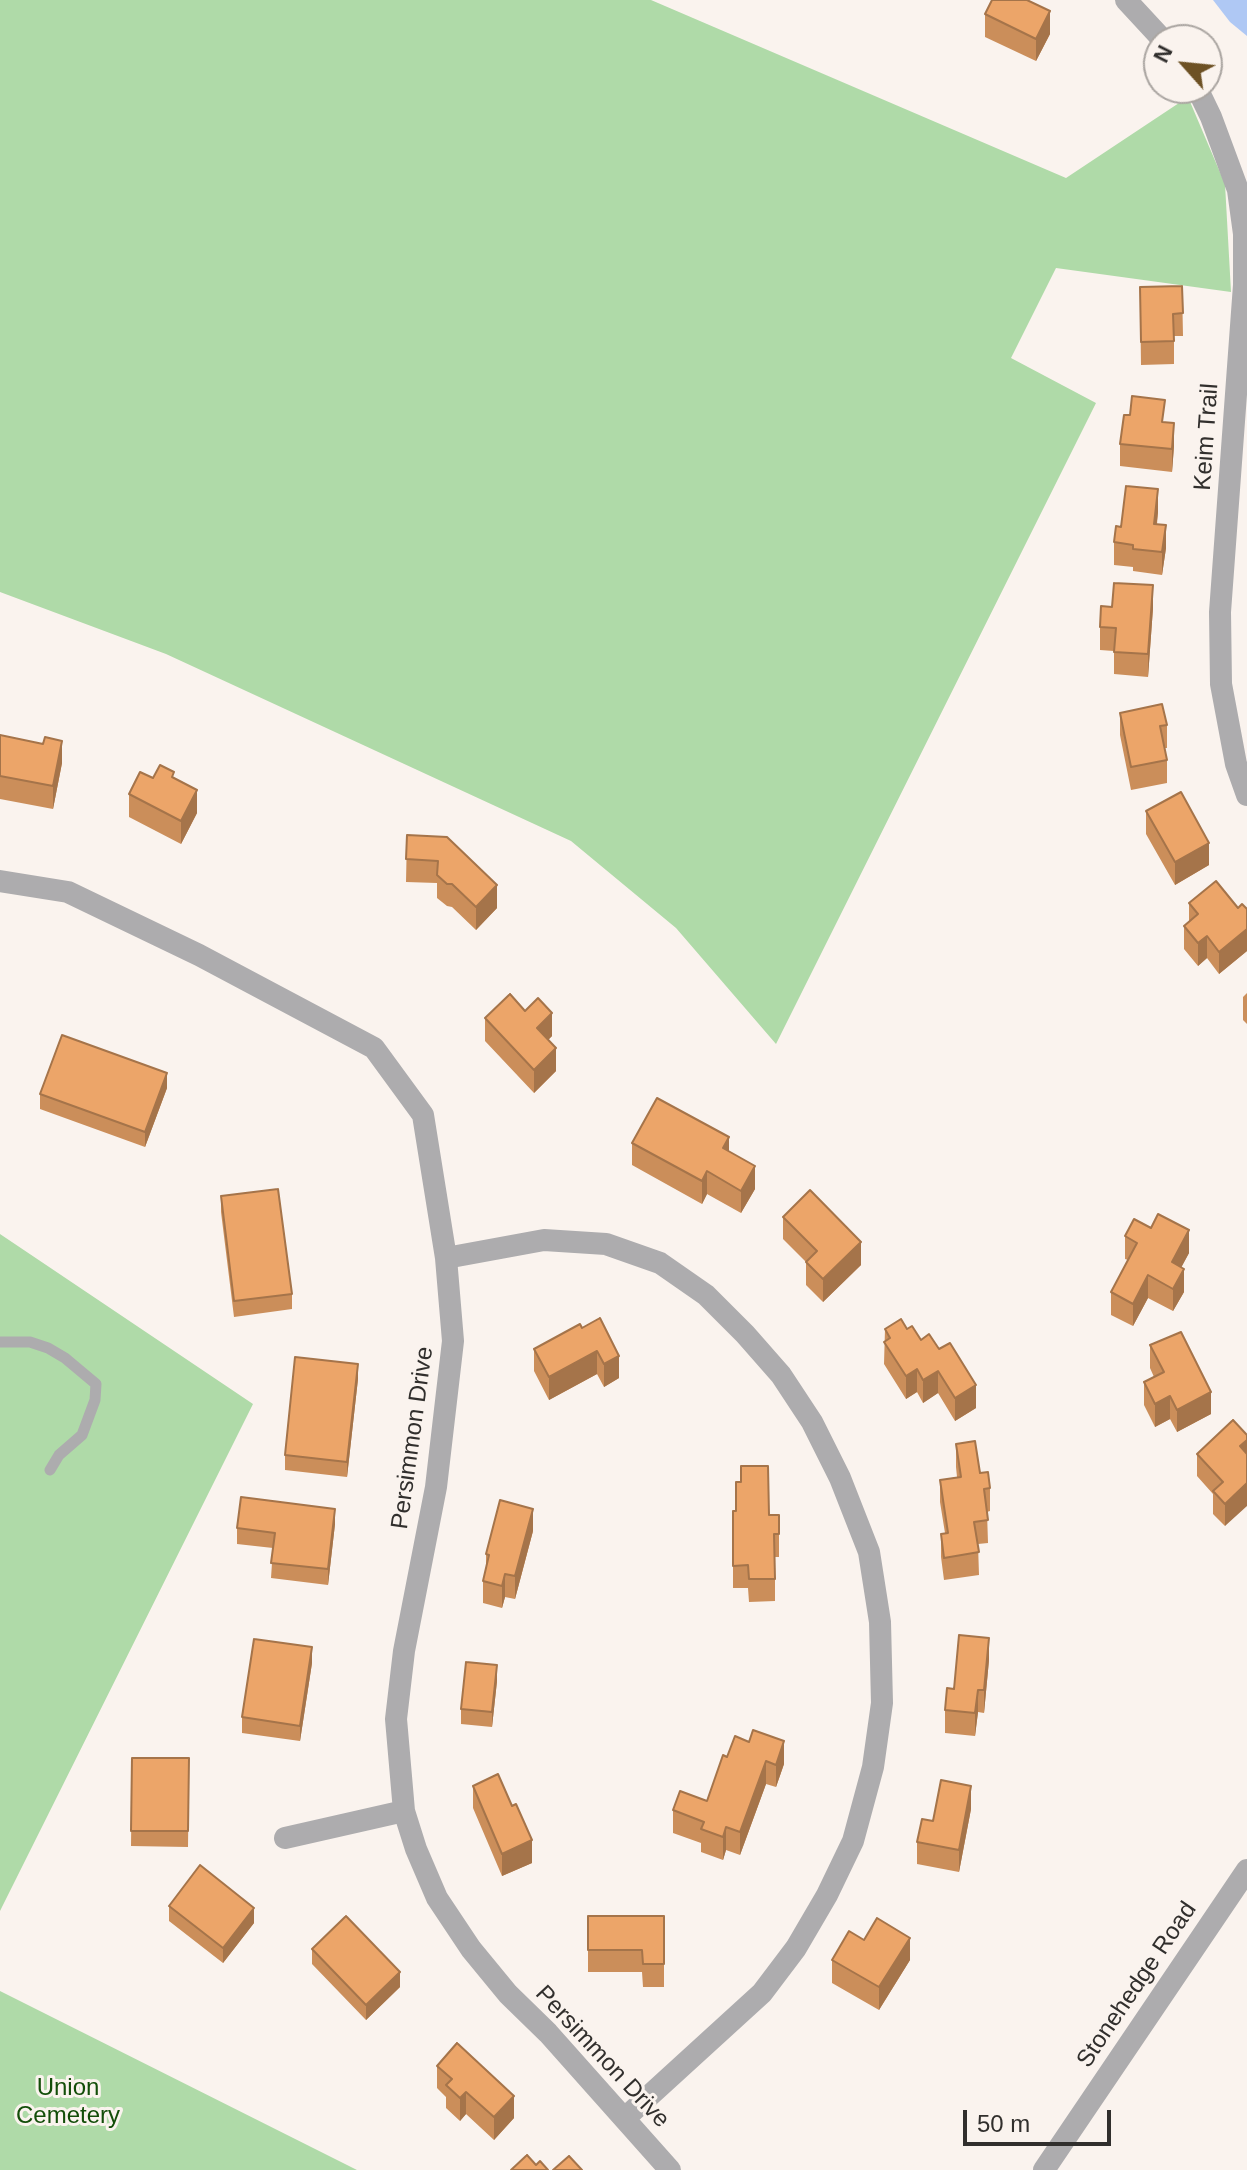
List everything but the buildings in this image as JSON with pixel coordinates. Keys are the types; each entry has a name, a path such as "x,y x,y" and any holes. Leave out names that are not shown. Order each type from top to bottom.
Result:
{"street":[{"path":"1126,0 1148,24"},
{"name":"Keim Trail","path":"1205,104 1238,190 1244,234 1244,285 1220,612 1221,684 1236,764 1247,795"},
{"name":"Persimmon Drive","path":"0,881 68,892 199,955 374,1048 423,1115 446,1258 453,1341 436,1487 404,1651 396,1719 404,1811 437,1898 471,1949 508,1994 548,2033 670,2170"},
{"path":"446,1258 544,1240 606,1244 660,1263 706,1295 781,1375 812,1422 840,1478 869,1552 880,1622 882,1703 873,1767 853,1841 827,1895 796,1948 762,1993 625,2118"},
{"path":"285,1838 404,1811"},
{"name":"Stonehedge Road","path":"1044,2170 1247,1870"}],"lane":[{"path":"0,1342 30,1342 48,1348 88,1374 96,1384 95,1400 82,1435 59,1455 50,1470"}],"green space":[{"path":"0,0 651,0 1066,178 1177,104 1191,104 1225,184 1231,292 1056,268 1011,358 1096,403 776,1044 676,928 571,841 166,654 0,592"},
{"path":"0,1234 253,1404 0,1911"},
{"name":"Union Cemetery","path":"0,1991 357,2170 0,2170"}],"water":[{"path":"1213,0 1247,0 1247,36 1230,22"}]}
